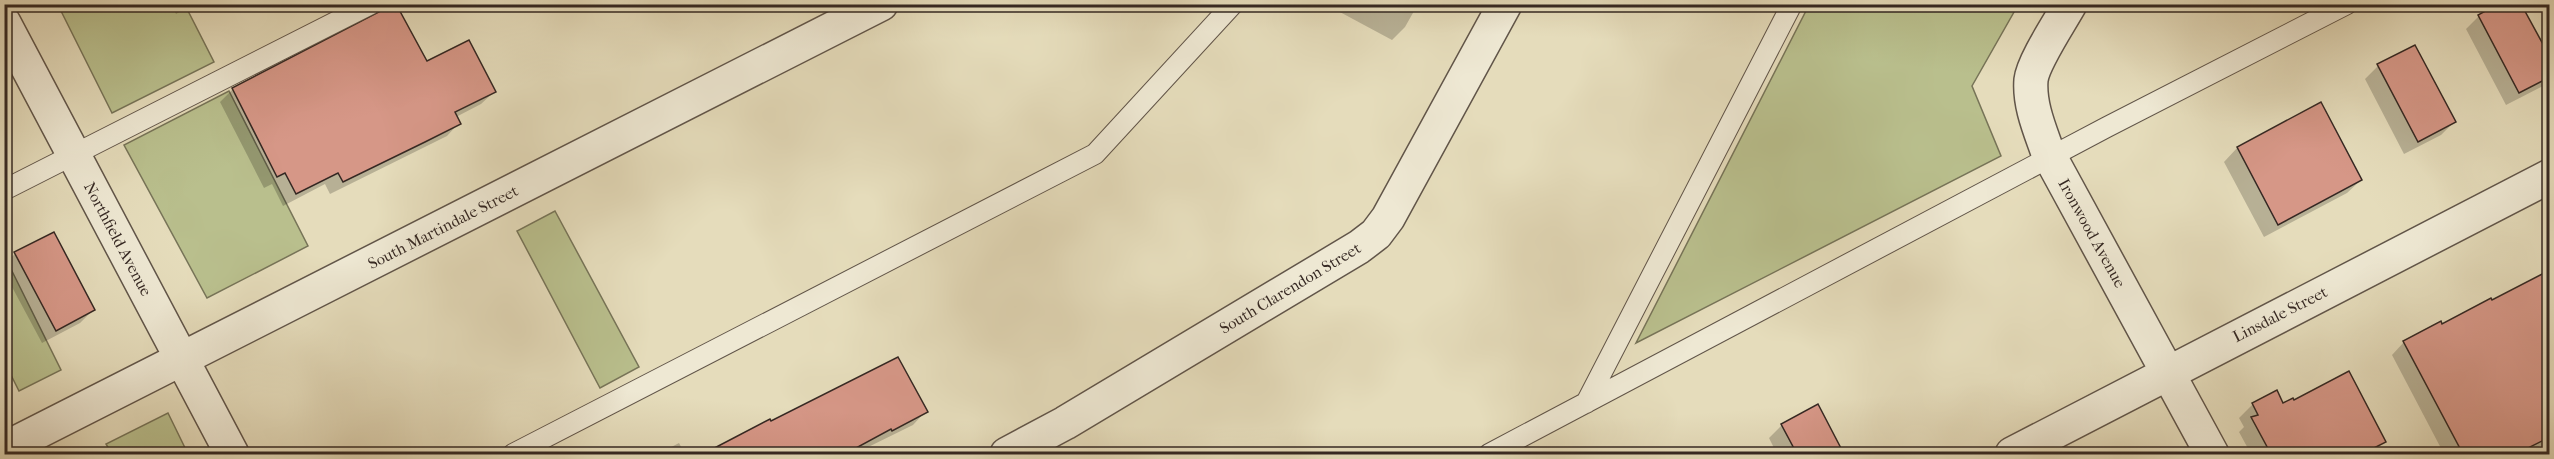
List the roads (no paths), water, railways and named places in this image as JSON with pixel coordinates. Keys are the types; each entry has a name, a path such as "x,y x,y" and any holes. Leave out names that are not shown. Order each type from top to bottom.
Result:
{"street":[{"name":"South Martindale Street","path":"4,449 881,4"},
{"name":"South Clarendon Street","path":"1007,454 1085,411 1359,247 1376,234 1388,218 1505,4"},
{"name":"Ironwood Avenue","path":"2070,4 2037,63 2031,79 2033,108 2050,157 2212,454"},
{"name":"Northfield Avenue","path":"4,23 232,454"},
{"name":"Linsdale Street","path":"2012,454 2550,176"}],"lane":[{"path":"4,190 371,4"},
{"path":"513,454 1095,154 1233,4"},
{"path":"1586,403 1792,4"},
{"path":"1489,454 2050,157 2347,4"}]}
